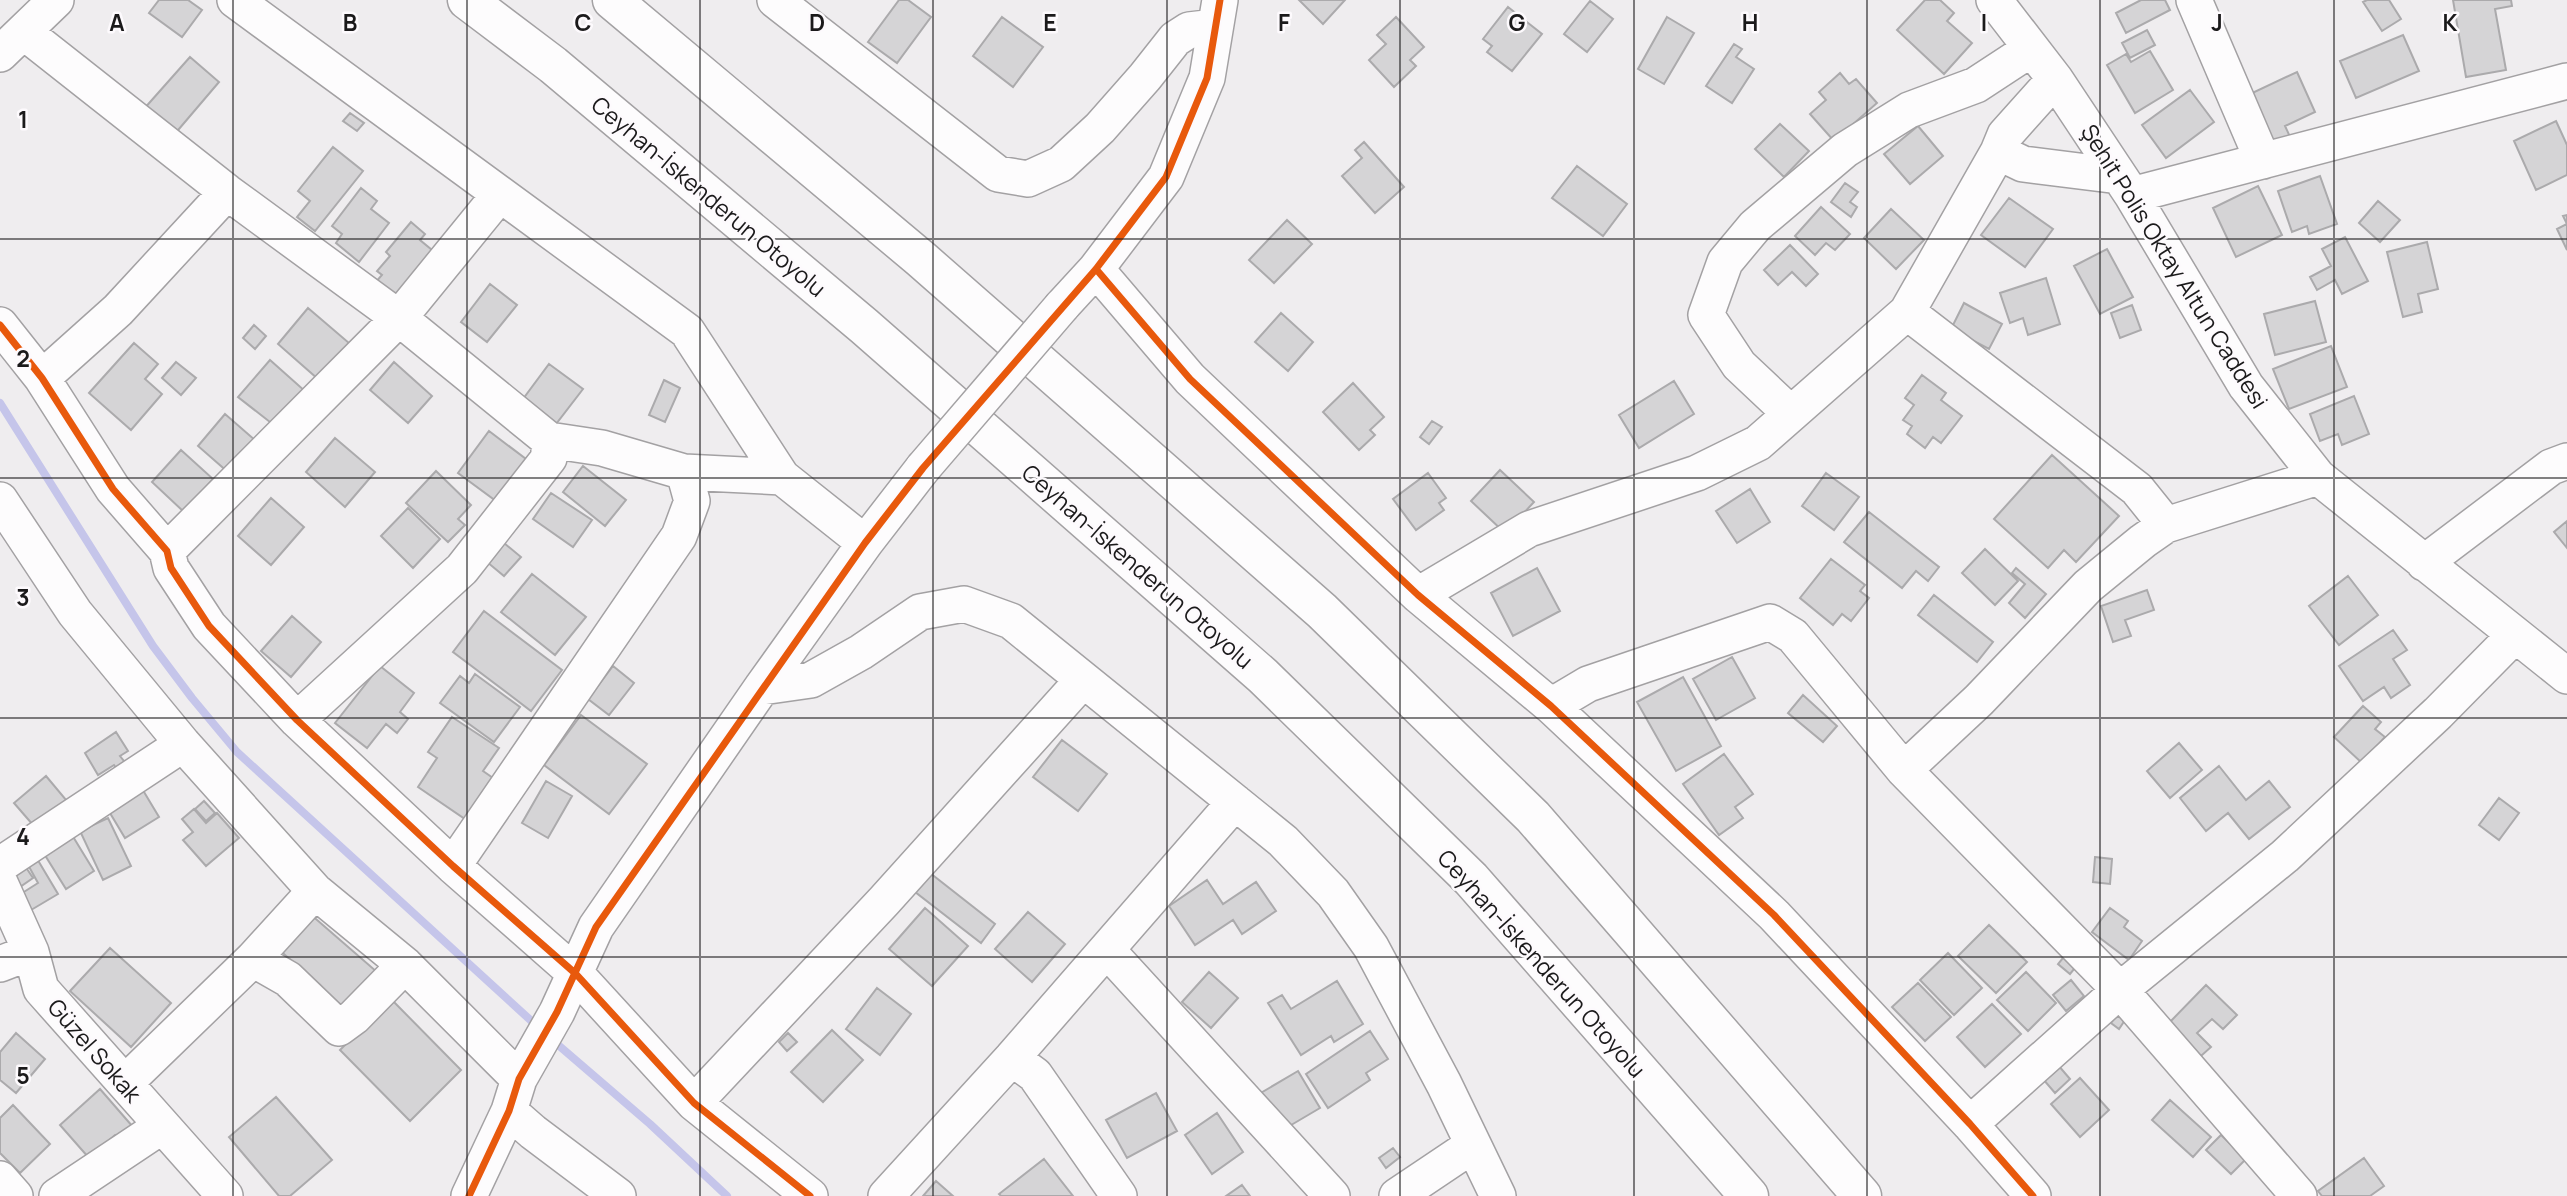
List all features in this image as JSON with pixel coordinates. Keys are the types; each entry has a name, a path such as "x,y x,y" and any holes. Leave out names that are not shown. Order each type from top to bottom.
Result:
{"highway":[{"name":"Ceyhan-İskenderun Otoyolu","path":"467,0 553,65 864,326 1263,676 1471,879 1749,1196"},
{"path":"612,0 921,259 1322,611 1533,817 1863,1196"}],"street":[{"path":"56,0 12,43 227,192 399,318 549,440 602,448 684,472 782,477"},
{"path":"236,0 687,331 782,477 865,543"},
{"path":"775,0 998,174 1028,179 1061,164 1100,128 1175,39 1218,14"},
{"name":"Şehit Polis Oktay Altun Caddesi","path":"1994,0 2055,79 2126,186 2246,386 2318,477 2567,676"},
{"path":"2194,0 2263,161"},
{"path":"469,1196 521,1080 576,974 596,927 865,543 923,468 1096,269 1166,177 1207,78 1218,14"},
{"path":"1791,414 1739,365 1706,315 1725,262 1755,226 1845,150 1909,110 1976,85 2031,49"},
{"path":"1418,594 1529,529 1697,473 1758,443 1907,312 1998,152 2005,135 2055,79"},
{"path":"1998,152 2023,164 2126,186 2263,161 2567,81"},
{"path":"42,378 118,310 227,192"},
{"path":"167,551 399,318 500,194"},
{"path":"1096,269 1190,379 1418,594 1551,706 1774,915 1970,1124 2033,1196"},
{"path":"1907,312 2137,489 2166,525"},
{"path":"0,325 42,378 113,489 167,551 171,568 209,626 296,720 453,866 576,974 694,1102 810,1196"},
{"path":"296,720 462,569 549,458 549,440"},
{"path":"2424,563 2552,467 2567,461"},
{"path":"453,866 679,536 692,501 684,472"},
{"path":"1904,770 1979,700 2088,586 2143,541 2166,525 2318,477"},
{"path":"0,501 75,613 183,744 315,891 405,965 521,1080 533,1132 618,1196"},
{"path":"762,687 811,680 861,652 920,612 964,604 1011,621 1283,841 1333,893 1371,947 1444,1084 1498,1196"},
{"path":"1551,706 1587,684 1770,622 1793,636 1904,770 2120,990 2299,1196"},
{"path":"1970,1124 2120,990 2285,856 2438,713 2515,635"},
{"path":"694,1102 884,901 1083,680"},
{"path":"0,865 183,744"},
{"path":"886,1196 1012,1058 1236,802"},
{"name":"Güzel Sokak","path":"0,883 15,958 225,1196"},
{"path":"125,1083 253,959 315,891"},
{"path":"1107,950 1332,1196"},
{"path":"253,959 288,979 339,1028 354,1017 405,965"},
{"path":"1012,1058 1035,1075 1119,1196"},
{"path":"57,1196 162,1126"},
{"path":"1397,1196 1473,1145"},
{"path":"0,1179 15,1196"}],"building":[{"path":"159,0 188,0 202,10 182,37 149,13"},
{"path":"899,0 908,0 931,17 897,63 868,42"},
{"path":"1299,0 1345,0 1323,24"},
{"path":"1925,0 1940,0 1954,13 1947,21 1972,43 1944,74 1897,30"},
{"path":"2141,0 2165,0 2170,10 2126,33 2116,13"},
{"path":"2389,0 2401,19 2382,31 2363,2"},
{"path":"2453,0 2511,0 2512,6 2495,9 2506,70 2466,77"},
{"path":"1590,1 1613,19 1587,52 1564,34"},
{"path":"1508,7 1542,34 1512,71 1487,52 1492,46 1483,39"},
{"path":"1002,17 1043,47 1013,87 973,56"},
{"path":"1396,17 1424,47 1410,60 1416,66 1394,87 1369,60 1386,44 1377,35"},
{"path":"1667,17 1694,33 1664,84 1638,69"},
{"path":"2147,30 2155,45 2130,58 2122,43"},
{"path":"2403,35 2419,71 2356,98 2340,61"},
{"path":"1734,44 1742,49 1736,57 1754,69 1732,103 1706,86"},
{"path":"2150,51 2173,90 2135,113 2107,65 2126,54 2131,62"},
{"path":"190,57 219,82 173,136 143,110"},
{"path":"2297,72 2315,112 2285,126 2292,141 2273,150 2248,95"},
{"path":"1840,73 1849,84 1856,79 1877,103 1834,141 1810,114 1826,100 1819,92"},
{"path":"2190,90 2214,122 2166,158 2142,125"},
{"path":"350,113 364,123 357,131 343,121"},
{"path":"2556,121 2567,145 2567,175 2536,190 2514,141"},
{"path":"1780,124 1809,151 1784,177 1755,149"},
{"path":"1918,126 1943,156 1910,184 1884,154"},
{"path":"1364,142 1404,187 1375,213 1342,176 1362,158 1355,150"},
{"path":"333,147 363,171 315,231 297,217 310,201 298,191"},
{"path":"1577,166 1627,204 1603,236 1552,198"},
{"path":"2320,176 2337,224 2309,234 2307,226 2292,232 2278,191"},
{"path":"1845,183 1858,192 1850,202 1857,207 1851,217 1831,202"},
{"path":"2258,186 2282,235 2236,257 2213,208"},
{"path":"361,188 377,201 371,209 389,223 359,262 336,243 342,234 332,226"},
{"path":"2009,198 2053,229 2025,267 1981,235"},
{"path":"2378,201 2400,220 2380,242 2359,223"},
{"path":"1821,207 1850,234 1835,250 1826,243 1815,255 1795,236"},
{"path":"1891,209 1924,240 1896,269 1864,238"},
{"path":"1287,220 1312,244 1274,283 1249,260"},
{"path":"411,222 425,234 420,240 432,250 399,303 375,283 382,275 377,271 390,256 386,252"},
{"path":"2567,224 2567,250 2557,229"},
{"path":"2345,237 2368,281 2342,294 2335,280 2317,290 2310,277 2331,266 2322,249"},
{"path":"2427,242 2438,289 2418,294 2422,312 2403,317 2387,252"},
{"path":"1790,245 1818,274 1806,286 1792,272 1778,285 1764,270"},
{"path":"2107,249 2133,297 2100,314 2074,266"},
{"path":"2046,278 2060,324 2028,335 2023,318 2010,323 2000,293"},
{"path":"490,284 517,305 487,342 461,322"},
{"path":"2315,301 2326,342 2275,355 2264,314"},
{"path":"1964,303 2002,324 1989,349 1951,329"},
{"path":"2132,305 2141,330 2120,338 2111,313"},
{"path":"308,308 349,343 318,379 278,344"},
{"path":"1281,313 1313,342 1288,371 1255,342"},
{"path":"254,325 266,336 255,349 243,338"},
{"path":"134,343 158,364 145,379 162,394 131,430 89,393"},
{"path":"2331,346 2347,387 2289,409 2273,369"},
{"path":"270,360 306,392 275,426 238,397"},
{"path":"176,362 196,378 181,395 162,378"},
{"path":"394,362 432,396 408,423 370,390"},
{"path":"549,364 583,389 556,424 523,399"},
{"path":"1922,375 1946,393 1941,400 1962,416 1941,443 1933,437 1925,448 1907,434 1912,426 1903,420 1914,405 1905,398"},
{"path":"664,380 680,388 665,422 649,415"},
{"path":"1674,381 1694,414 1639,448 1619,415"},
{"path":"1353,383 1384,417 1370,430 1375,435 1359,450 1323,412"},
{"path":"2354,396 2369,434 2342,445 2338,434 2320,441 2310,414"},
{"path":"225,414 256,441 229,473 198,446"},
{"path":"1432,421 1442,427 1429,444 1420,437"},
{"path":"489,431 526,459 496,501 458,473"},
{"path":"335,438 375,472 345,507 306,472"},
{"path":"181,450 213,479 184,512 152,482"},
{"path":"2052,455 2119,516 2076,562 2064,550 2048,568 1994,519"},
{"path":"583,466 626,500 605,526 563,492"},
{"path":"1500,470 1534,502 1505,533 1471,501"},
{"path":"436,471 471,505 458,519 465,525 448,542 406,503"},
{"path":"1428,473 1446,498 1439,503 1444,510 1416,530 1393,499"},
{"path":"1826,473 1859,497 1834,530 1802,506"},
{"path":"1750,489 1770,522 1737,543 1716,511"},
{"path":"551,493 592,520 573,547 533,519"},
{"path":"271,498 304,527 271,565 238,536"},
{"path":"408,508 440,539 413,568 381,536"},
{"path":"1869,512 1939,567 1928,581 1916,571 1902,588 1844,542"},
{"path":"2567,521 2567,548 2554,532"},
{"path":"504,543 521,557 504,576 487,562"},
{"path":"1985,549 2018,581 1995,605 1962,573"},
{"path":"1831,559 1865,585 1860,591 1869,598 1851,621 1842,614 1833,625 1800,598"},
{"path":"1537,568 1560,611 1513,636 1491,593"},
{"path":"2016,568 2046,594 2025,618 2009,603 2025,584 2012,573"},
{"path":"532,574 586,617 555,655 501,612"},
{"path":"2348,576 2378,615 2339,645 2309,606"},
{"path":"2147,590 2154,610 2125,620 2131,636 2113,642 2101,606"},
{"path":"1934,595 1993,642 1977,662 1918,615"},
{"path":"484,611 562,670 531,711 453,652"},
{"path":"292,616 321,642 291,677 261,651"},
{"path":"2393,630 2407,650 2393,659 2410,685 2391,698 2384,687 2363,701 2339,666"},
{"path":"1732,657 1755,698 1716,720 1693,679"},
{"path":"380,666 414,693 400,712 408,719 397,733 386,724 367,748 335,723"},
{"path":"613,666 634,683 609,715 588,699"},
{"path":"475,674 520,707 494,742 440,703 460,676 469,683"},
{"path":"1683,677 1721,746 1676,771 1637,702"},
{"path":"1803,695 1837,726 1823,742 1788,713"},
{"path":"2363,706 2381,722 2375,729 2385,737 2362,763 2334,737"},
{"path":"581,715 647,764 609,814 544,765"},
{"path":"452,717 499,748 483,771 493,778 465,819 418,787 437,758 428,752"},
{"path":"116,732 128,751 120,756 128,766 119,772 114,765 98,775 85,753"},
{"path":"1062,740 1107,774 1078,811 1033,777"},
{"path":"2179,743 2202,770 2170,798 2147,771"},
{"path":"1724,754 1753,794 1735,807 1743,818 1719,835 1683,784"},
{"path":"2219,766 2246,800 2269,781 2290,807 2249,839 2228,813 2206,831 2180,798"},
{"path":"46,776 72,807 40,833 14,803"},
{"path":"546,781 572,796 548,838 522,823"},
{"path":"141,787 159,817 125,838 107,808"},
{"path":"2499,798 2519,813 2499,840 2479,825"},
{"path":"204,801 215,813 206,821 195,809"},
{"path":"194,809 206,823 217,813 239,838 206,866 183,840 193,832 182,819"},
{"path":"108,818 131,866 103,880 80,831"},
{"path":"72,835 94,871 66,889 43,852"},
{"path":"36,857 58,894 26,913 16,897 38,883 27,863"},
{"path":"2095,857 2112,859 2110,884 2093,882"},
{"path":"21,860 33,878 17,889 5,871"},
{"path":"925,869 995,924 981,943 910,888"},
{"path":"1207,880 1223,904 1256,882 1276,911 1242,934 1233,920 1195,945 1169,906"},
{"path":"925,908 968,946 932,986 889,949"},
{"path":"2110,908 2128,921 2124,927 2142,941 2129,960 2092,932"},
{"path":"1028,912 1065,944 1032,982 995,949"},
{"path":"309,913 377,972 340,1014 320,985 278,949"},
{"path":"1989,925 2027,962 1996,993 1958,956"},
{"path":"110,948 171,1003 131,1047 70,991"},
{"path":"1948,953 1982,988 1954,1015 1920,980"},
{"path":"2067,953 2079,963 2070,974 2058,964"},
{"path":"1209,972 1238,998 1211,1028 1182,1002"},
{"path":"2026,972 2056,1003 2028,1031 1997,1000"},
{"path":"2071,980 2084,996 2066,1011 2053,995"},
{"path":"1337,981 1363,1024 1334,1042 1331,1036 1301,1055 1268,1003 1282,995 1291,1009"},
{"path":"1918,983 1951,1017 1925,1041 1892,1007"},
{"path":"2206,985 2237,1015 2223,1029 2212,1019 2197,1033 2211,1047 2201,1056 2168,1024"},
{"path":"877,988 911,1014 880,1055 846,1029"},
{"path":"391,999 461,1070 410,1121 340,1050"},
{"path":"1992,1004 2021,1034 1985,1067 1957,1037"},
{"path":"2117,1015 2125,1020 2119,1029 2111,1023"},
{"path":"832,1030 863,1060 823,1102 791,1072"},
{"path":"1370,1031 1388,1059 1366,1073 1370,1080 1328,1108 1306,1074"},
{"path":"16,1033 45,1059 16,1093 0,1080 0,1052"},
{"path":"788,1033 797,1042 787,1051 779,1042"},
{"path":"2058,1065 2070,1079 2055,1093 2043,1079"},
{"path":"1298,1071 1320,1108 1281,1131 1259,1094"},
{"path":"2080,1078 2109,1110 2080,1137 2051,1104"},
{"path":"100,1089 133,1127 119,1139 115,1135 89,1158 60,1125"},
{"path":"1156,1093 1177,1131 1127,1158 1106,1120"},
{"path":"276,1097 332,1160 290,1196 279,1196 229,1137"},
{"path":"2170,1100 2211,1137 2193,1157 2152,1120"},
{"path":"13,1105 50,1144 20,1173 0,1153 0,1118"},
{"path":"1217,1113 1243,1152 1212,1174 1185,1135"},
{"path":"2221,1135 2246,1159 2231,1174 2206,1150"},
{"path":"1393,1148 1400,1157 1386,1168 1379,1158"},
{"path":"2364,1158 2384,1186 2370,1196 2322,1196 2318,1191"},
{"path":"1044,1159 1073,1196 999,1194"},
{"path":"936,1181 953,1196 923,1196"},
{"path":"1242,1185 1250,1196 1226,1196"}],"waterway":[{"path":"0,403 153,646 237,752 538,1027"},
{"path":"550,1038 650,1124 727,1196"}],"cycle path":[{"path":"469,1196 509,1111 519,1079 557,1012 596,927 865,543 923,468 1096,269 1166,177 1207,78 1220,0"},
{"path":"1096,269 1190,379 1418,595 1551,706 1774,915 1970,1124 2033,1196"},
{"path":"0,325 42,378 113,489 167,551 171,568 209,626 297,720 453,866 576,974 694,1103 810,1196"}]}
